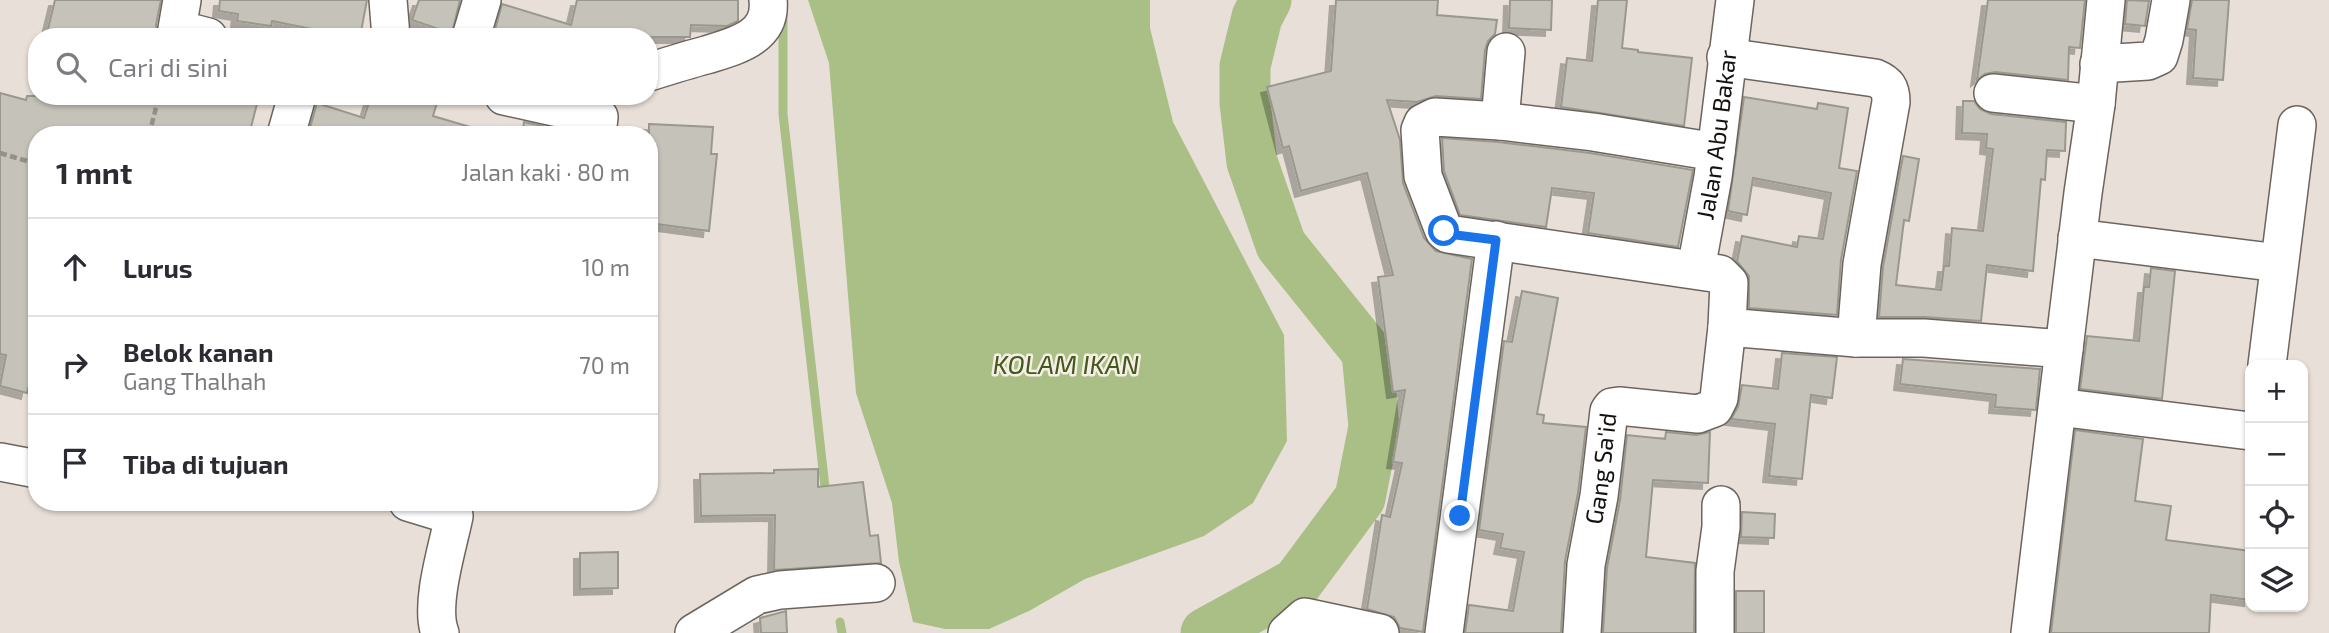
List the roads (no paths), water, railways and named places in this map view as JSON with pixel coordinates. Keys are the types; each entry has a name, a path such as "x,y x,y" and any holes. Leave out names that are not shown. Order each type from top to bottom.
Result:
{"street":[{"path":"177,28 181,0"},
{"path":"388,0 390,28"},
{"path":"474,28 482,0"},
{"path":"658,69 741,45 759,32 769,10 768,0"},
{"name":"Jalan Abu Bakar","path":"1696,269 1716,152 1735,0"},
{"path":"2030,633 2077,238 2096,104 2106,0"},
{"path":"2099,64 2148,61 2159,56 2171,0"},
{"path":"1500,121 1506,52"},
{"path":"1726,57 1875,78 1884,81 1891,90 1862,264 1856,338"},
{"path":"1993,93 2096,104"},
{"path":"289,126 294,105"},
{"path":"547,105 600,116"},
{"path":"1716,152 1593,132 1500,121 1435,117 1423,123 1420,130 1423,176 1444,231 1448,234 1720,274 1729,283 1727,327 1856,338 1924,338 2064,349"},
{"path":"2268,360 2297,125"},
{"path":"2077,238 2279,263"},
{"path":"1444,633 1496,240"},
{"name":"Gang Sa'id","path":"1582,633 1586,565 1609,411 1612,407 1619,406 1698,414 1714,408 1719,398 1727,327"},
{"path":"2058,407 2245,430"},
{"path":"0,462 28,467"},
{"path":"1714,633 1715,571 1721,505"},
{"path":"440,633 436,618 437,600 459,511"},
{"path":"694,633 757,595 780,590 876,583"},
{"path":"1296,625 1380,633"}],"water":[{"name":"KOLAM IKAN","path":"808,0 1150,0 1150,28 1173,122 1284,335 1287,441 1253,503 1204,536 1085,579 1029,611 989,629 945,629 913,622 899,562 892,503 856,393 829,63"}],"waterway":[{"path":"1206,633 1297,583 1360,498 1374,427 1367,352 1281,245 1252,162 1245,103 1245,66 1257,17 1266,0"},
{"path":"783,12 783,114 826,496"},
{"path":"840,622 842,633"}]}
